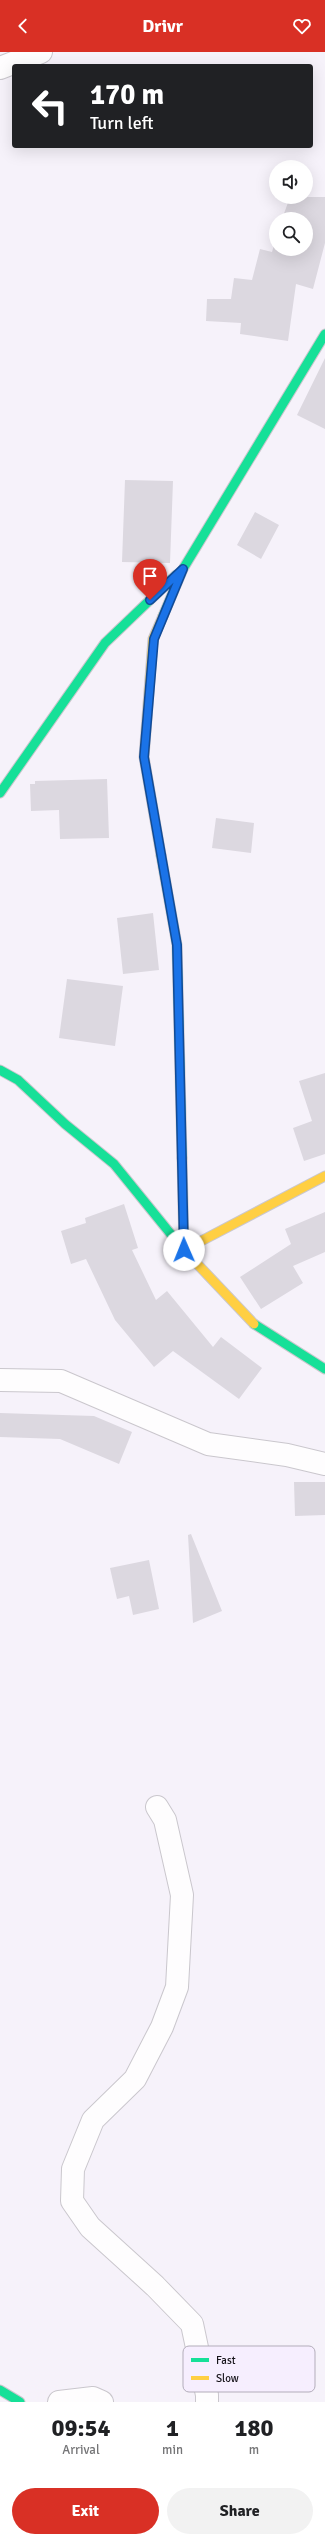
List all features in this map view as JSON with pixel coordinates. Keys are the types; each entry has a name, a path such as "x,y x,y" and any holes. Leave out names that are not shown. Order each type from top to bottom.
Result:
{"street":[{"path":"0,68 41,52"},
{"path":"184,1250 177,945 144,757 154,639 183,569 325,334"},
{"path":"0,793 106,643 183,569"},
{"path":"0,1070 18,1080 65,1124 114,1164 184,1250 254,1324 325,1369"},
{"path":"184,1250 325,1176"},
{"path":"0,1380 60,1381 208,1444 287,1455 325,1464"},
{"path":"157,1807 164,1820 182,1894 177,1987 162,2027 135,2079 93,2120 73,2169 72,2201 90,2227 155,2286 192,2324 197,2346"},
{"path":"0,2390 20,2402"},
{"path":"207,2392 207,2402"},
{"path":"59,2402 93,2398 102,2402"}],"building":[{"path":"313,197 325,197 325,243 313,289 296,284 288,341 240,334 241,323 206,321 207,299 231,299 234,278 252,280 260,249 269,251 269,256 313,256 313,212 285,212 287,204 313,204"},
{"path":"325,358 325,429 297,415"},
{"path":"125,480 173,481 170,563 122,562"},
{"path":"255,512 279,525 261,559 237,545"},
{"path":"107,779 109,838 60,839 59,810 31,811 30,784 35,784 35,781"},
{"path":"216,818 254,823 251,853 212,848"},
{"path":"153,913 159,970 123,974 117,918"},
{"path":"67,979 123,986 115,1046 59,1038"},
{"path":"325,1073 325,1154 304,1161 293,1128 312,1121 299,1081"},
{"path":"124,1204 138,1248 132,1250 156,1300 167,1291 213,1347 221,1337 262,1368 239,1399 173,1351 154,1367 115,1320 86,1259 71,1264 61,1231 86,1223 85,1218"},
{"path":"325,1212 325,1252 293,1266 303,1283 261,1309 240,1277 291,1244 285,1229"},
{"path":"0,1413 94,1416 132,1432 119,1464 60,1439 0,1437"},
{"path":"294,1482 325,1482 325,1515 295,1516"},
{"path":"191,1534 222,1611 193,1623 188,1535"},
{"path":"149,1560 159,1609 133,1615 129,1596 117,1599 110,1568"}],"traffic: fast":[{"path":"163,616 183,569 325,334"},
{"path":"0,793 105,643 176,575"},
{"path":"161,855 177,945 182,1158"},
{"path":"0,1070 18,1080 65,1124 114,1164 174,1238"},
{"path":"254,1324 325,1369"},
{"path":"0,2390 20,2402"}],"traffic: slow":[{"path":"161,855 144,757 153,639 163,616"},
{"path":"182,1158 184,1250 254,1324"},
{"path":"174,1238 184,1250 325,1176"}],"route":[{"path":"150,600 183,569 154,639 144,757 177,945 184,1250"}]}
